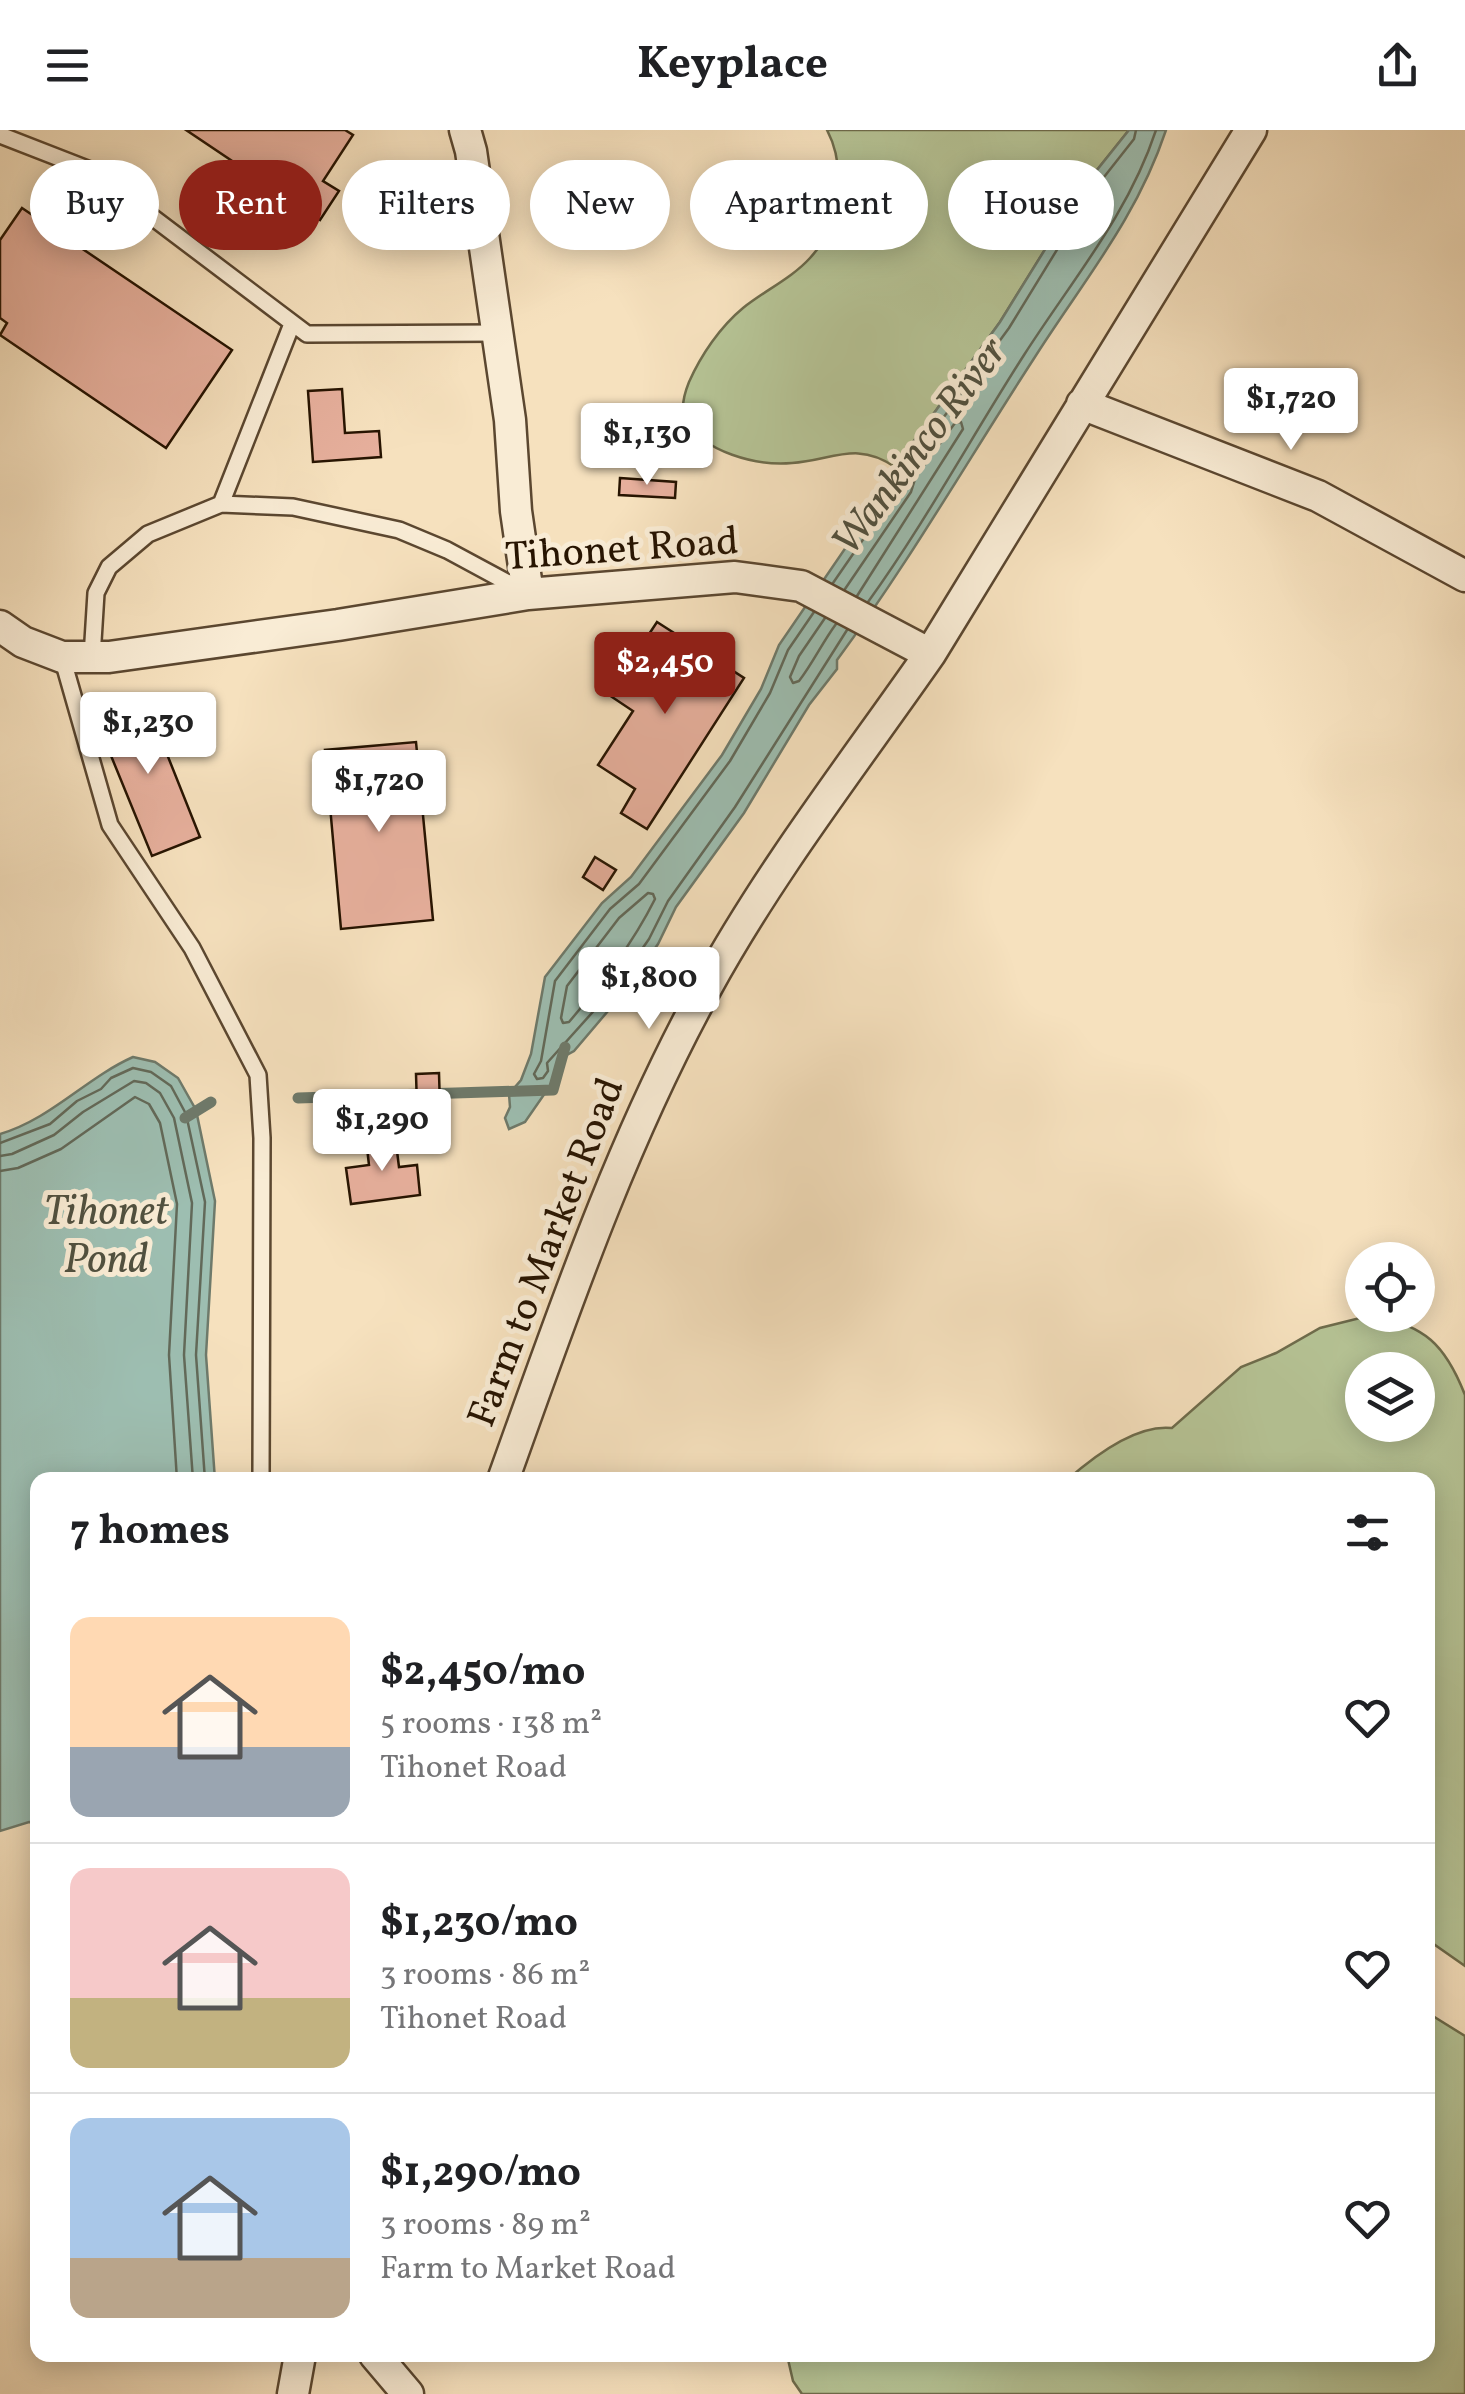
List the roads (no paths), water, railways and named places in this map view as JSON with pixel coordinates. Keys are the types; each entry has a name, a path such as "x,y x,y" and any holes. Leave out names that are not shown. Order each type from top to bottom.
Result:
{"street":[{"path":"465,130 472,151 498,333 528,594"},
{"path":"930,654 1251,130"},
{"path":"1082,404 1318,496 1465,576"},
{"name":"Tihonet Road","path":"77,657 338,625 528,594 736,577 801,586 930,654"},
{"path":"0,626 23,642 77,657"},
{"name":"Farm to Market Road","path":"507,1472 587,1246 662,1072 707,985 791,853 930,654"},
{"path":"293,2394 299,2362"},
{"path":"381,2362 408,2394"}],"lane":[{"path":"0,136 90,170 306,334 498,333"},
{"path":"220,504 292,324"},
{"path":"262,1472 262,1138 258,1075 192,948 110,825 77,657 96,593 109,567 148,534 220,504 293,507 399,530 447,550 528,594"}],"water":[{"path":"1129,130 1166,130 1140,193 1114,237 1114,160 1105,160"},
{"path":"1045,250 1106,250 837,660 837,669 809,705 744,813 676,907 658,944 625,991 574,1051 565,1056 559,1073 525,1122 509,1129 505,1118 510,1107 509,1094 521,1080 531,1054 545,977 602,903 631,877 722,755 761,689 779,645 892,480 895,467 1000,322"},
{"name":"Tihonet Pond","path":"133,1057 155,1062 178,1078 196,1110 215,1201 206,1355 214,1472 30,1472 30,1822 0,1831 0,1134 36,1119"}],"waterway":[{"name":"Wankinco River","path":"298,1098 553,1090 565,1047"},
{"name":"Wankinco River","path":"185,1118 211,1102"}]}
